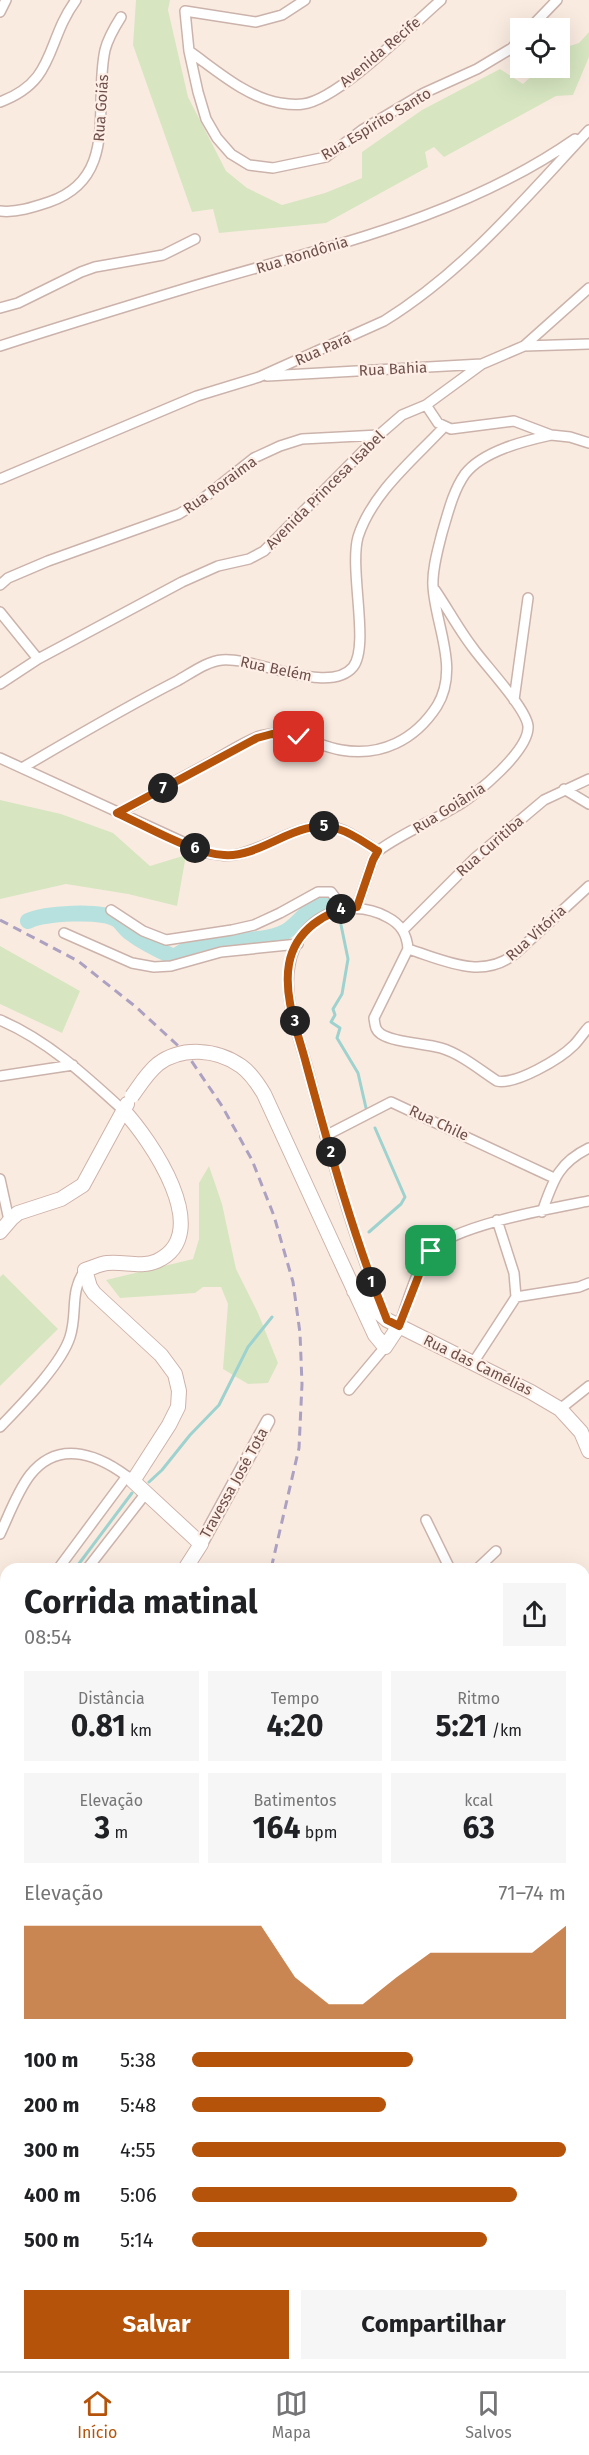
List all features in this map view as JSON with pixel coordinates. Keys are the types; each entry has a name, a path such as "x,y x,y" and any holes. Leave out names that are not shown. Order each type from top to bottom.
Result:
{"main road":[{"path":"0,1232 18,1213 61,1199 83,1185 123,1110 146,1076 159,1063 188,1052 203,1051 222,1056 242,1066 264,1094 375,1335 385,1347"},
{"path":"123,1110 144,1135 167,1174 182,1214 181,1235 171,1251 160,1260 148,1264 108,1263 85,1270 94,1293 161,1355 175,1374 179,1391 178,1407 169,1425 130,1478 201,1544 188,1563"},
{"name":"Rua das Camélias","path":"354,1291 393,1323 560,1409 581,1432 589,1452"},
{"path":"385,1347 393,1323"}],"street":[{"path":"0,12 6,0"},
{"path":"0,102 15,96 35,82 76,0"},
{"name":"Rua Espírito Santo","path":"305,0 282,15 256,22 185,12 189,51 207,119 217,138 231,154 249,165 273,168 326,157 362,130 424,93 477,69 510,49"},
{"name":"Avenida Recife","path":"189,51 234,83 260,97 280,103 303,104 332,92 349,80 441,0"},
{"path":"540,18 557,0"},
{"name":"Rua Goiás","path":"0,212 18,210 59,199 85,177 96,159 100,141 105,51 109,36 121,17"},
{"name":"Rua Rondônia","path":"0,346 386,230 457,204 525,171 589,129"},
{"name":"Rua Pará","path":"2,478 197,396 259,377 363,331 403,309 478,249 589,129"},
{"path":"0,308 18,303 95,267 163,255 195,239"},
{"name":"Rua Bahia","path":"259,377 482,364 524,346 589,288"},
{"name":"Rua Bahia","path":"524,346 589,344"},
{"name":"Avenida Princesa Isabel","path":"0,684 38,659 189,579 264,551 379,435 402,415 426,405 482,364"},
{"path":"426,405 438,423 444,427 462,429 501,421 514,421 551,435 589,443"},
{"name":"Rua Belém","path":"22,768 112,715 220,660 242,660 314,678 343,676 354,666 359,651 354,558 358,537 380,495 444,427"},
{"name":"Rua Roraima","path":"0,585 8,578 48,561 179,514 200,501 254,458 280,446 303,440 379,435"},
{"path":"117,813 257,738 285,734 340,750 362,752 382,750 404,740 437,705 444,689 446,668 444,642 433,586 437,553 454,494 466,473 490,455 523,441 551,435"},
{"name":"Rua Goiânia","path":"378,851 458,806 489,784 525,738 528,727 525,717 514,700 472,647 433,586"},
{"path":"514,700 528,598"},
{"path":"0,612 38,659"},
{"path":"0,758 207,853 239,854 307,828 325,826 339,829 378,851 357,907"},
{"name":"Rua Curitiba","path":"403,930 499,836 544,800 589,779"},
{"path":"564,789 589,804"},
{"name":"Rua Vitória","path":"408,949 474,968 494,967 506,962 589,886"},
{"path":"111,910 143,931 166,940 254,925 280,914 318,892 331,892 343,908"},
{"path":"393,1323 364,1264 325,1136 289,994 290,962 304,932 323,916 343,908 357,907 376,911 390,918 403,930 408,949 374,1018 375,1027 380,1034 442,1048 497,1081 505,1083 530,1074 573,1046 589,1027"},
{"path":"64,933 132,963 154,967 171,966 221,952 298,944"},
{"path":"0,1020 34,1038 73,1065 123,1110"},
{"path":"0,1076 73,1065"},
{"name":"Rua Chile","path":"325,1136 391,1102 554,1178"},
{"path":"542,1212 554,1178 564,1164 589,1148"},
{"path":"0,1179 9,1220"},
{"path":"393,1323 424,1262 441,1242 497,1220 589,1201"},
{"path":"473,1363 516,1297 514,1273 497,1220"},
{"path":"0,1427 60,1358 74,1325 74,1296 77,1282 85,1270"},
{"path":"516,1297 579,1287 589,1282"},
{"path":"349,1390 385,1347"},
{"path":"560,1409 589,1386"},
{"name":"Travessa José Tota","path":"201,1544 268,1421"},
{"path":"0,1534 29,1476 45,1460 81,1453 96,1457 130,1478 63,1563"},
{"path":"92,1563 146,1494"},
{"path":"426,1520 447,1563"},
{"path":"483,1563 496,1551"}],"green space":[{"path":"136,0 170,0 168,10 188,97 226,171 247,188 282,205 325,193 362,178 362,152 422,110 500,69 510,76 510,78 523,84 529,78 570,78 570,46 579,43 589,32 589,57 573,95 556,96 444,157 434,147 425,152 428,167 326,223 219,233 213,209 192,212 133,45"},
{"path":"0,800 61,814 113,833 150,866 186,855 177,906 128,894 66,884 0,899"},
{"path":"0,946 80,991 62,1033 0,1004"},
{"path":"209,1166 222,1204 236,1269 258,1313 278,1363 268,1383 248,1384 223,1369 228,1304 221,1287 203,1287 195,1293 120,1298 106,1280 193,1259 199,1239 199,1183"},
{"path":"3,1274 58,1329 0,1386 0,1277"}],"waterway":[{"path":"28,921 47,916 72,914 108,916 118,920 139,939 174,957 198,944 275,936 291,928 315,906 327,902 333,904"},
{"path":"340,920 348,959 342,994 333,1009 335,1015 331,1022 340,1028 337,1038 358,1073 366,1108"},
{"path":"369,1232 401,1204 405,1197 375,1128"},
{"path":"149,1482 219,1405 248,1347 272,1317"},
{"path":"80,1563 132,1493"}],"railway":[{"path":"0,920 78,961 136,1007 186,1053 222,1106 252,1160 274,1216 293,1282 300,1333 302,1384 299,1448 272,1563"}],"route":[{"path":"299,737 272,734 257,738 117,813 207,853 225,856 260,848 307,828 325,826 339,829 378,851 357,907 343,908 323,916 304,932 290,962 288,983 291,1006 325,1136 364,1264 387,1320 399,1326 424,1262 431,1251"}]}
